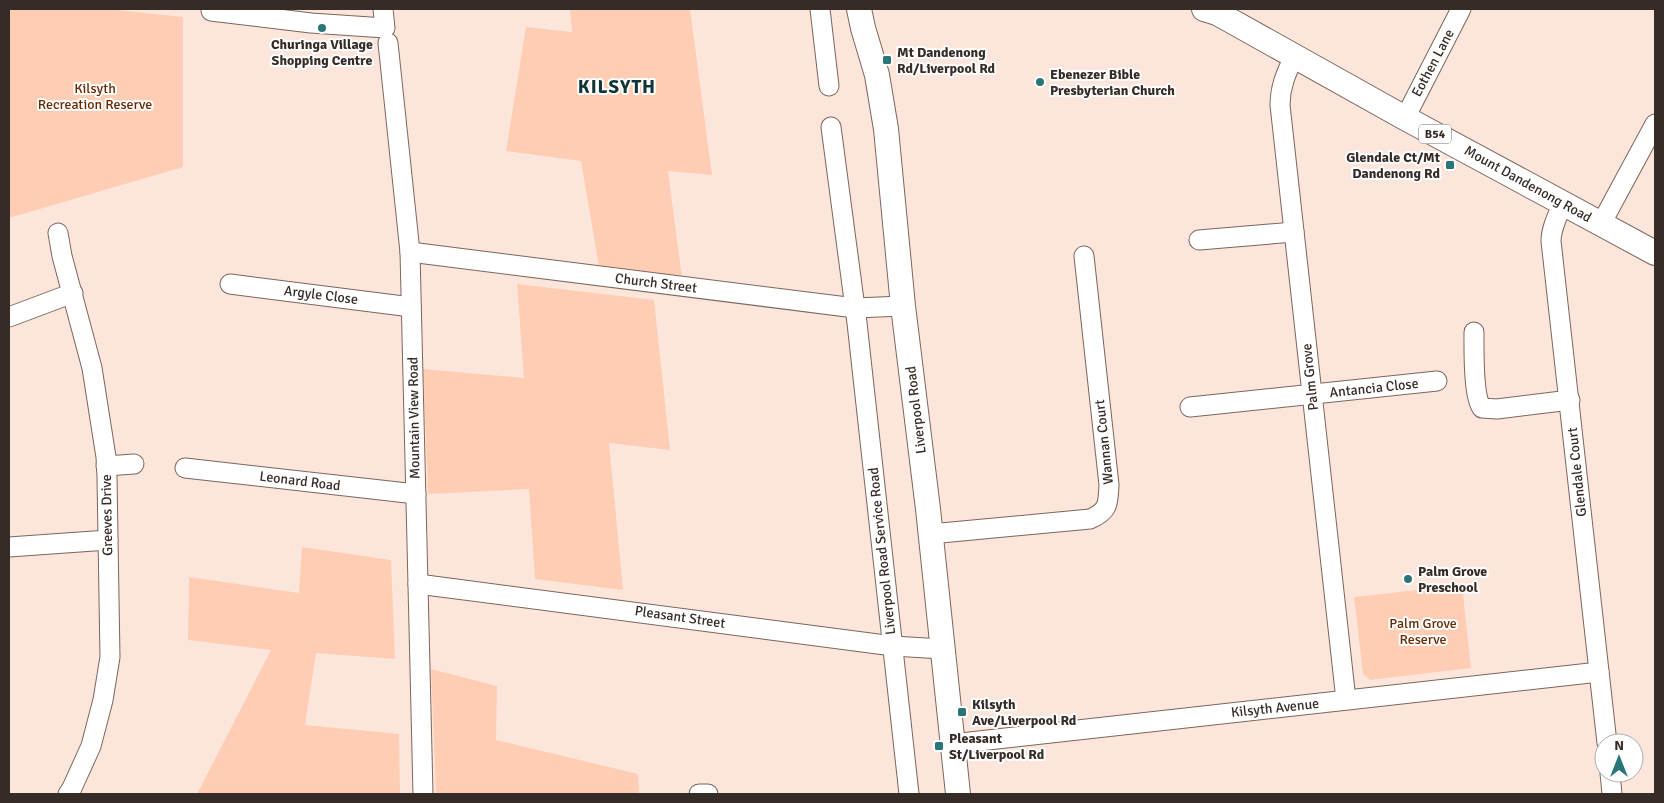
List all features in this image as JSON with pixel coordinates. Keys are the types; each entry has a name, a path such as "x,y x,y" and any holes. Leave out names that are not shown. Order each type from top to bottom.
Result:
{"main road":[{"name":"Mount Dandenong Road","path":"1213,10 1404,118 1655,252"},
{"name":"Liverpool Road","path":"859,15 877,75 886,128 903,306 958,794"}],"street":[{"name":"Mountain View Road","path":"383,9 410,252 423,794"},
{"path":"820,9 829,86"},
{"name":"Eothen Lane","path":"1404,118 1461,9"},
{"path":"211,11 351,17 387,35"},
{"name":"Palm Grove","path":"1294,57 1284,79 1280,94 1280,105 1346,700"},
{"path":"1601,224 1655,124"},
{"name":"Liverpool Road Service Road","path":"831,127 855,308 909,794"},
{"name":"Glendale Court","path":"1563,203 1551,235 1606,733"},
{"path":"1199,240 1294,232"},
{"name":"Greeves Drive","path":"58,233 62,256 92,368 106,466 108,540 110,657 107,678 91,746 68,794"},
{"name":"Church Street","path":"410,252 855,308 903,306"},
{"name":"Wannan Court","path":"930,534 1090,519 1100,515 1106,509 1109,485 1084,256"},
{"name":"Argyle Close","path":"230,284 411,307"},
{"path":"9,317 73,293"},
{"path":"1474,332 1476,392 1482,408 1498,409 1570,400"},
{"name":"Antancia Close","path":"1190,407 1437,381"},
{"path":"106,466 134,464"},
{"name":"Leonard Road","path":"185,468 416,494"},
{"path":"9,547 108,540"},
{"name":"Pleasant Street","path":"418,584 892,646 932,650 942,649"},
{"name":"Kilsyth Avenue","path":"952,744 1599,672"},
{"path":"700,794 708,794"}],"green space":[{"name":"Kilsyth Recreation Reserve","path":"9,9 108,9 183,17 183,167 9,218"},
{"path":"570,9 690,9 712,175 668,171 682,278 599,267 581,161 506,151 526,27 572,32"},
{"path":"517,284 654,300 670,450 609,443 623,590 535,579 529,489 428,494 423,369 524,378"},
{"path":"302,547 391,560 395,659 316,653 305,725 399,734 400,794 197,794 271,650 188,640 189,577 299,593"},
{"name":"Palm Grove Reserve","path":"1462,585 1471,668 1370,680 1363,674 1354,597"},
{"path":"431,669 497,686 496,740 638,774 639,794 436,794"}],"place":[{"name":"Churinga Village Shopping Centre","path":"322,28"},
{"name":"Mt Dandenong Rd/Liverpool Rd","path":"887,60"},
{"name":"Ebenezer Bible Presbyterian Church","path":"1040,82"},
{"name":"Glendale Ct/Mt Dandenong Rd","path":"1450,165"},
{"name":"Palm Grove Preschool","path":"1408,579"},
{"name":"Kilsyth Ave/Liverpool Rd","path":"962,712"},
{"name":"Pleasant St/Liverpool Rd","path":"939,746"}],"district":[{"name":"KILSYTH","path":"617,87"}]}
